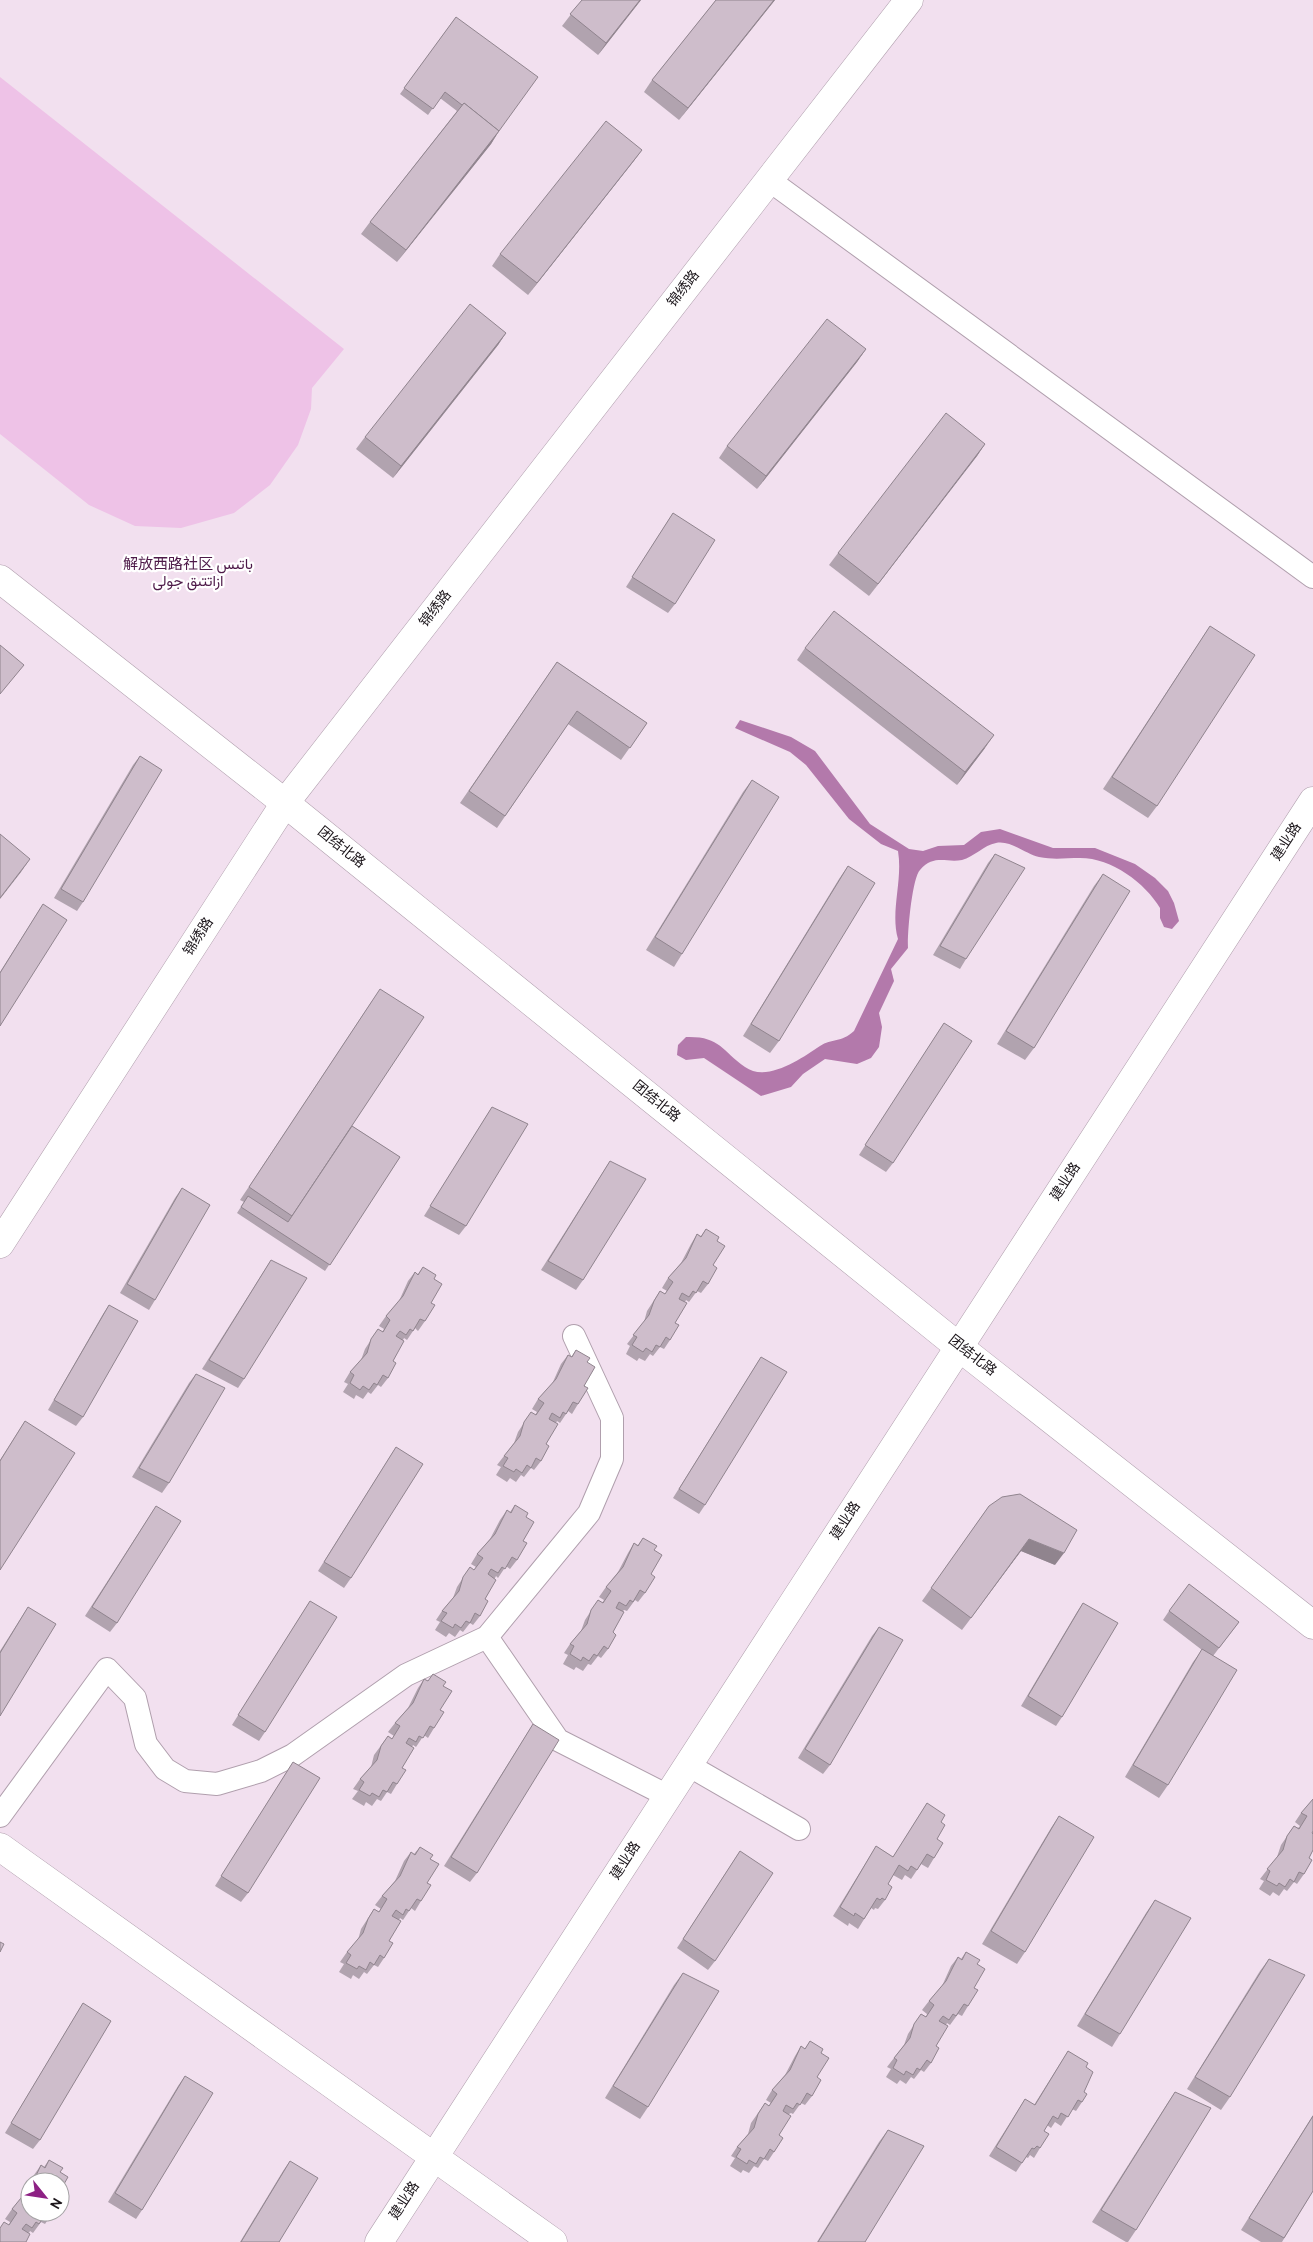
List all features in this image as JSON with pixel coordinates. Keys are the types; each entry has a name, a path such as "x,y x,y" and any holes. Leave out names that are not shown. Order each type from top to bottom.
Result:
{"street":[{"name":"锦绣路","path":"0,1244 285,803 909,0"},
{"path":"769,180 1313,577"},
{"name":"团结北路","path":"0,578 285,803 959,1347 1313,1625"},
{"name":"建业路","path":"379,2242 1313,801"},
{"path":"0,1816 106,1669 135,1698 146,1744 164,1769 185,1781 218,1784 261,1771 294,1755 406,1675 487,1638 589,1513 612,1459 612,1418 574,1336"},
{"path":"487,1638 558,1740 668,1796"},
{"path":"688,1765 799,1829"},
{"path":"0,1847 553,2242"}],"shaded area":[{"path":"0,77 344,349 312,388 311,409 298,445 270,485 234,513 181,528 135,526 89,505 0,434"},
{"path":"740,720 791,737 815,751 870,824 909,849 923,851 938,846 964,845 981,832 1000,829 1053,848 1095,848 1135,864 1155,878 1168,891 1174,903 1179,921 1172,929 1164,927 1160,918 1160,908 1137,881 1115,867 1092,859 1039,857 1013,845 996,843 962,860 930,862 917,875 912,895 908,948 891,969 894,981 879,1013 882,1027 879,1047 871,1058 857,1064 825,1059 803,1074 791,1087 761,1096 704,1058 686,1060 677,1055 678,1045 686,1037 706,1039 719,1045 745,1067 763,1072 774,1071 784,1067 824,1044 845,1037 854,1031 898,939 895,918 899,862 898,851 881,844 849,819 806,765 790,752 735,728"}],"building":[{"path":"582,0 640,0 606,43 570,14"},
{"path":"716,0 774,0 688,108 652,80"},
{"path":"456,17 538,77 499,131 464,103 462,105 445,92 433,109 404,88"},
{"path":"464,103 499,131 406,250 370,222"},
{"path":"606,121 642,150 537,283 500,254"},
{"path":"470,304 506,333 401,466 365,437"},
{"path":"827,319 866,349 766,476 727,446"},
{"path":"946,413 985,444 878,584 838,553"},
{"path":"673,513 715,540 675,604 632,577"},
{"path":"834,611 994,735 965,772 805,648"},
{"path":"1210,626 1255,655 1157,806 1112,777"},
{"path":"0,645 24,665 0,694"},
{"path":"557,662 647,723 630,748 577,711 505,816 469,791"},
{"path":"140,756 162,770 83,902 61,889"},
{"path":"752,780 779,797 682,954 655,937"},
{"path":"0,834 30,859 0,898"},
{"path":"995,854 1025,868 966,959 940,946"},
{"path":"848,866 875,883 779,1041 751,1024"},
{"path":"1103,874 1130,891 1034,1048 1006,1031"},
{"path":"43,904 67,920 0,1026 0,973"},
{"path":"380,989 424,1017 292,1216 249,1187"},
{"path":"944,1023 972,1041 893,1163 865,1145"},
{"path":"492,1107 528,1124 466,1226 430,1206"},
{"path":"352,1126 400,1157 330,1265 241,1207 248,1196 288,1222"},
{"path":"610,1161 646,1179 583,1280 548,1261"},
{"path":"182,1188 210,1205 155,1300 127,1284"},
{"path":"706,1229 719,1237 717,1241 725,1246 713,1265 717,1268 708,1284 703,1281 696,1293 693,1291 689,1297 682,1293 679,1299 687,1303 675,1323 679,1325 670,1340 666,1337 660,1347 656,1345 652,1352 646,1348 643,1352 632,1345 637,1337 633,1335 649,1315 660,1291 665,1294 673,1282 668,1278 686,1258 697,1234 701,1237"},
{"path":"271,1260 307,1278 244,1379 209,1360"},
{"path":"423,1267 436,1275 434,1279 442,1284 431,1303 435,1305 425,1321 420,1319 413,1331 410,1329 406,1335 400,1331 396,1336 404,1341 393,1361 396,1363 388,1378 383,1375 377,1385 374,1383 369,1390 363,1386 360,1390 350,1383 354,1375 350,1372 367,1353 371,1339 378,1329 383,1332 390,1320 386,1316 403,1296 415,1272 418,1275"},
{"path":"109,1305 138,1321 83,1417 54,1400"},
{"path":"576,1350 590,1358 587,1362 595,1367 584,1386 588,1388 578,1404 573,1402 566,1414 563,1412 560,1418 552,1413 549,1419 558,1424 546,1444 549,1446 541,1461 536,1458 531,1468 527,1465 522,1473 516,1469 514,1472 503,1466 508,1458 504,1456 520,1436 524,1422 531,1412 536,1415 544,1403 538,1399 556,1379 568,1355 572,1357"},
{"path":"761,1357 787,1372 705,1505 679,1489"},
{"path":"196,1374 225,1388 169,1483 139,1468"},
{"path":"25,1421 75,1453 0,1570 0,1461"},
{"path":"396,1447 423,1464 351,1578 324,1562"},
{"path":"1020,1494 1077,1530 1064,1553 1029,1539 971,1618 931,1588 989,1506 1002,1497"},
{"path":"515,1505 528,1513 526,1517 534,1522 523,1541 527,1543 517,1560 512,1557 505,1569 502,1567 498,1573 491,1569 488,1574 496,1580 485,1599 488,1601 480,1616 475,1613 470,1623 466,1621 461,1628 455,1624 453,1628 441,1621 447,1613 442,1611 459,1591 463,1577 470,1567 474,1570 483,1558 477,1554 495,1534 507,1510 511,1513"},
{"path":"156,1506 181,1521 117,1623 92,1607"},
{"path":"643,1538 657,1546 654,1550 662,1555 651,1574 655,1577 645,1593 640,1590 633,1602 630,1600 626,1606 619,1602 616,1608 624,1612 613,1632 616,1635 608,1649 604,1646 597,1656 594,1654 589,1661 583,1657 581,1661 570,1654 574,1646 570,1644 587,1624 591,1610 598,1600 603,1603 611,1591 606,1587 623,1567 634,1543 638,1546"},
{"path":"1189,1584 1239,1622 1219,1648 1169,1611"},
{"path":"310,1601 337,1617 265,1732 238,1715"},
{"path":"1083,1603 1118,1623 1062,1717 1028,1696"},
{"path":"28,1607 56,1624 0,1716 0,1653"},
{"path":"879,1627 903,1640 830,1765 805,1749"},
{"path":"1202,1649 1237,1670 1168,1785 1133,1765"},
{"path":"433,1674 446,1682 443,1686 452,1691 440,1710 444,1712 434,1728 430,1726 423,1738 419,1736 416,1742 409,1738 406,1743 414,1748 402,1768 406,1770 397,1784 393,1782 387,1792 383,1790 379,1797 372,1793 370,1796 359,1790 364,1782 360,1779 377,1760 381,1746 388,1736 392,1739 400,1726 395,1723 413,1703 424,1679 428,1681"},
{"path":"533,1724 559,1740 477,1873 451,1857"},
{"path":"293,1762 320,1778 248,1893 221,1876"},
{"path":"1313,1799 1313,1850 1309,1858 1312,1860 1304,1874 1299,1872 1294,1882 1290,1879 1285,1887 1279,1883 1277,1886 1266,1880 1270,1871 1267,1869 1283,1850 1287,1836 1294,1826 1299,1829 1307,1816 1301,1813"},
{"path":"927,1803 945,1815 941,1822 945,1825 937,1839 943,1843 934,1858 927,1854 917,1870 911,1866 908,1871 899,1865 888,1884 892,1887 885,1900 877,1898 864,1919 855,1913 854,1916 840,1907 876,1846 893,1857"},
{"path":"1059,1816 1094,1837 1025,1952 991,1931"},
{"path":"420,1847 433,1855 430,1859 439,1864 427,1883 431,1885 421,1901 417,1899 409,1911 406,1909 403,1915 396,1910 392,1916 401,1921 389,1941 393,1943 384,1958 380,1955 374,1965 370,1962 366,1970 359,1966 357,1969 346,1963 351,1955 347,1952 363,1933 374,1909 379,1912 387,1899 382,1896 400,1876 411,1852 415,1855"},
{"path":"740,1851 773,1873 715,1961 683,1939"},
{"path":"1155,1900 1191,1918 1120,2034 1085,2014"},
{"path":"0,1942 4,1944 0,1952"},
{"path":"966,1952 980,1960 977,1964 985,1969 974,1988 978,1990 968,2006 964,2004 956,2016 953,2014 949,2020 943,2016 939,2021 948,2026 936,2046 939,2048 931,2063 927,2060 920,2070 917,2068 913,2075 906,2071 904,2075 893,2068 897,2060 894,2058 910,2038 914,2024 921,2014 926,2017 934,2005 929,2001 946,1981 958,1957 962,1960"},
{"path":"1269,1959 1305,1975 1230,2097 1195,2077"},
{"path":"683,1973 719,1991 648,2107 613,2086"},
{"path":"83,2003 111,2021 40,2140 11,2123"},
{"path":"810,2041 823,2049 821,2053 829,2058 817,2077 821,2080 812,2096 807,2093 800,2105 797,2103 793,2109 786,2105 783,2111 791,2116 779,2135 783,2138 774,2152 770,2149 764,2159 760,2157 756,2164 749,2160 747,2164 736,2157 741,2149 737,2147 754,2128 758,2114 765,2103 769,2106 777,2094 772,2090 790,2070 801,2046 805,2049"},
{"path":"1068,2051 1088,2063 1086,2067 1093,2072 1084,2092 1087,2094 1082,2102 1078,2100 1068,2117 1061,2113 1058,2119 1053,2116 1044,2131 1049,2134 1040,2148 1037,2146 1034,2149 1032,2148 1022,2163 996,2147 1025,2099 1035,2105"},
{"path":"185,2076 213,2093 142,2210 115,2193"},
{"path":"1175,2092 1211,2108 1136,2230 1101,2210"},
{"path":"1313,2116 1313,2191 1284,2238 1249,2218"},
{"path":"888,2130 924,2146 865,2242 818,2242"},
{"path":"49,2160 63,2168 60,2172 38,2172 41,2165 45,2168"},
{"path":"290,2161 318,2178 279,2242 241,2242"},
{"path":"20,2199 20,2222 36,2222 32,2228 26,2224 22,2229 30,2234 26,2242 0,2242 0,2228 4,2222 9,2225 17,2213 12,2209"}],"district":[{"name":"解放西路社区 باتىس ازاتتىق جولى","path":"188,574"}]}
